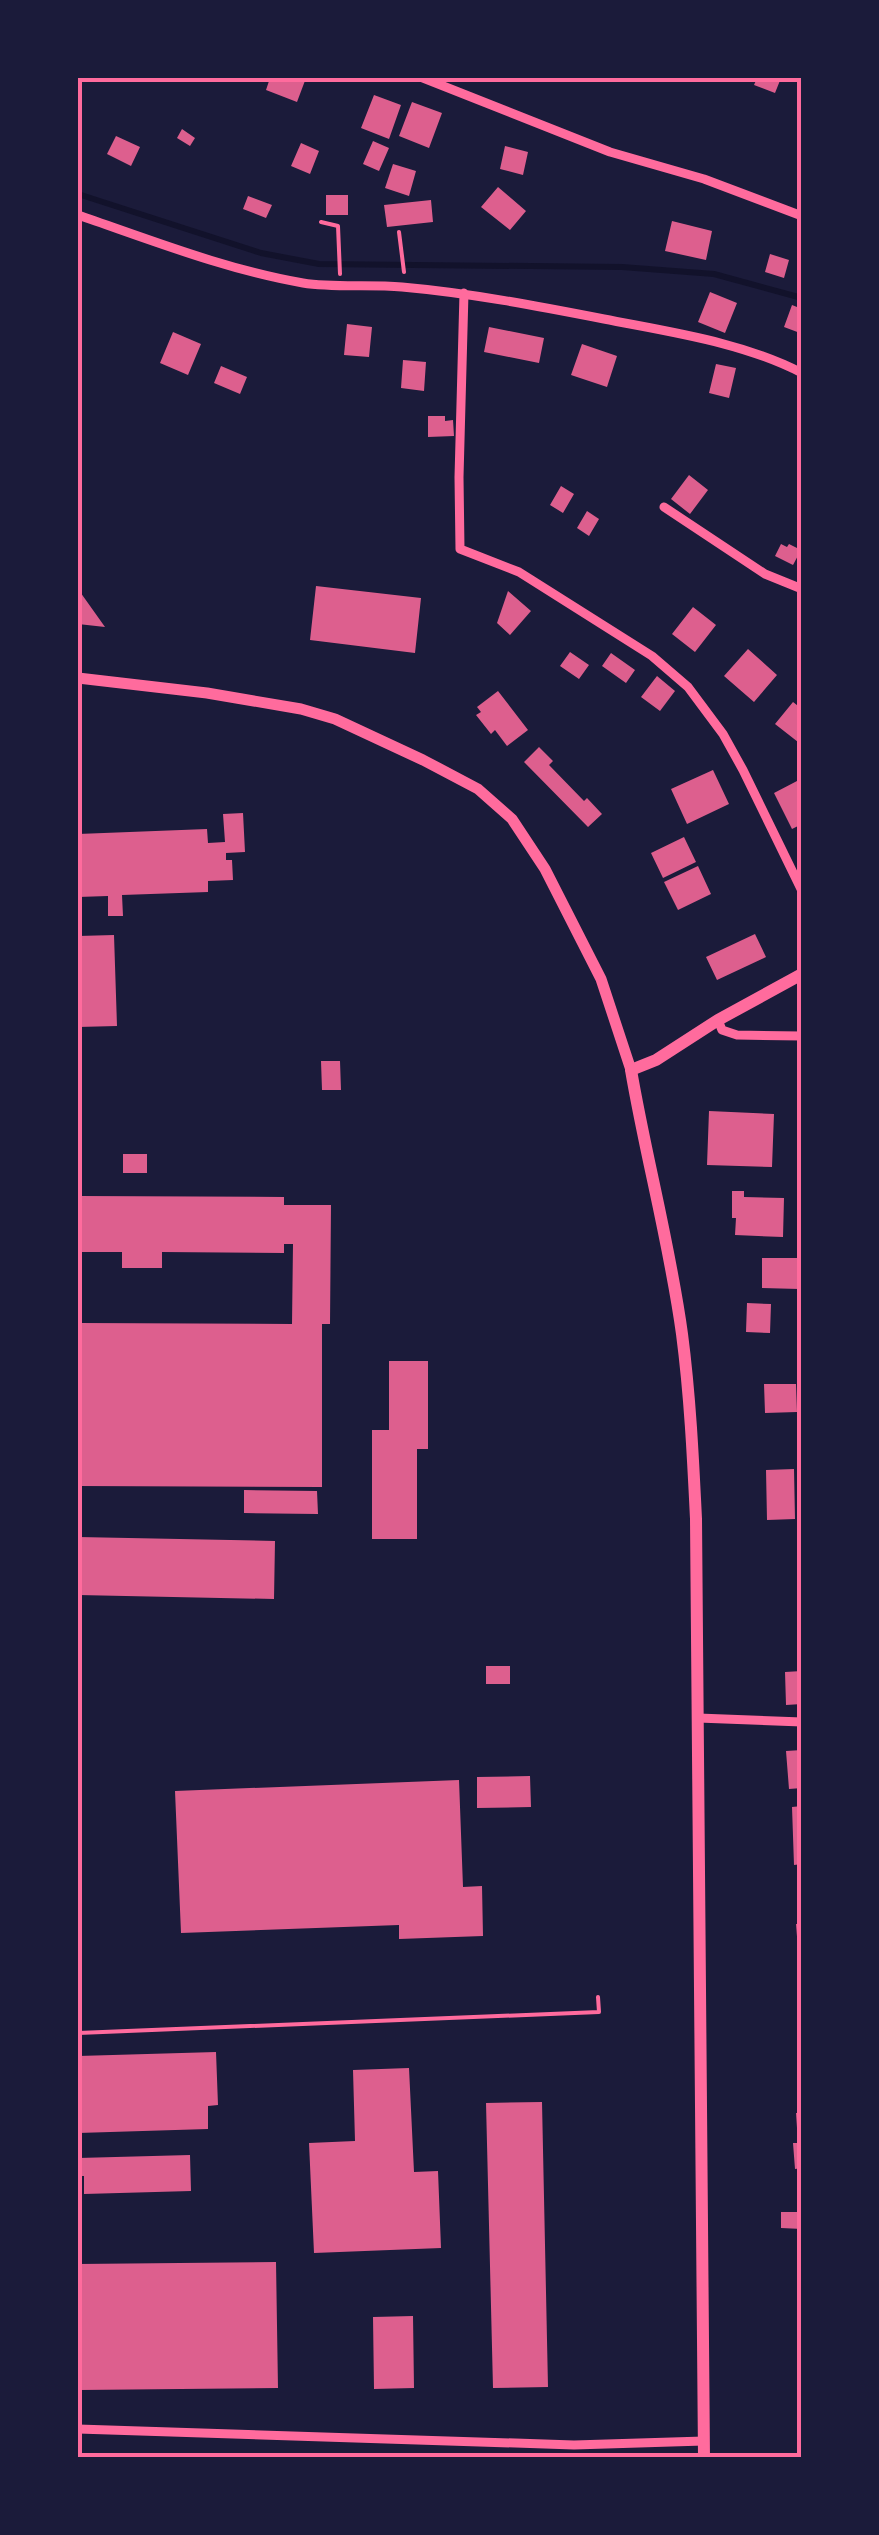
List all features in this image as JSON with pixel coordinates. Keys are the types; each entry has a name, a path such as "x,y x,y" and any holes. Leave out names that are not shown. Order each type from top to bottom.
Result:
{"main road":[{"path":"704,2458 696,1519 692,1436 682,1334 631,1070 656,1060 802,974"}],"street":[{"path":"422,78 610,152 704,178 802,216"},
{"path":"78,216 213,260 306,284 375,284 464,293 731,346 778,361 802,374"},
{"path":"464,293 460,549 519,572 652,656 688,687 723,734 802,891"},
{"path":"664,507 765,574 802,588"},
{"path":"78,678 301,709 424,760 478,790 512,819 545,869 601,979 631,1070"},
{"path":"718,1020 722,1030 737,1034 802,1036"},
{"path":"698,1718 802,1722"},
{"path":"78,2429 574,2445 704,2441"}],"path":[{"path":"322,222 338,226 340,273"},
{"path":"399,232 404,271"},
{"path":"78,2033 599,2012 598,1996"}],"building":[{"path":"270,78 306,78 297,102 266,90"},
{"path":"757,78 781,78 775,93 754,85"},
{"path":"374,95 401,105 389,139 361,128"},
{"path":"412,102 442,113 429,148 399,136"},
{"path":"182,129 195,138 190,146 177,138"},
{"path":"116,136 140,147 131,166 107,154"},
{"path":"373,141 389,148 379,171 363,164"},
{"path":"301,143 319,151 310,174 291,166"},
{"path":"505,146 528,152 523,175 500,169"},
{"path":"393,164 416,171 409,196 385,188"},
{"path":"498,187 526,211 510,230 481,207"},
{"path":"326,195 348,195 348,215 326,215"},
{"path":"248,196 272,205 266,218 243,209"},
{"path":"431,200 433,222 387,227 384,205"},
{"path":"672,221 712,231 706,260 665,251"},
{"path":"770,254 789,260 784,278 765,272"},
{"path":"710,292 737,303 725,333 698,322"},
{"path":"792,305 802,309 800,333 784,327"},
{"path":"347,324 372,327 369,357 344,355"},
{"path":"489,327 544,338 539,363 484,352"},
{"path":"173,332 201,344 188,375 160,363"},
{"path":"582,344 617,356 607,387 571,375"},
{"path":"403,360 426,362 424,391 401,388"},
{"path":"716,364 736,368 729,398 709,393"},
{"path":"221,366 247,377 240,394 214,383"},
{"path":"428,416 453,420 454,436 428,437"},
{"path":"689,475 708,490 690,514 671,499"},
{"path":"561,486 574,494 563,513 550,505"},
{"path":"587,511 599,519 589,536 577,528"},
{"path":"781,544 801,550 793,565 775,556"},
{"path":"316,586 421,598 415,653 310,640"},
{"path":"78,589 105,627 78,624"},
{"path":"508,591 531,611 510,635 497,623"},
{"path":"693,607 716,625 695,652 672,634"},
{"path":"748,649 777,675 754,702 724,676"},
{"path":"570,652 589,665 579,679 560,666"},
{"path":"611,653 635,670 626,683 602,666"},
{"path":"657,676 675,691 660,711 641,697"},
{"path":"498,691 528,730 507,746 476,715 481,712 477,707"},
{"path":"793,702 802,709 802,737 798,742 775,724"},
{"path":"539,747 553,761 549,765 602,814 588,827 524,762"},
{"path":"713,770 729,804 687,824 671,789"},
{"path":"797,781 802,789 802,824 792,829 774,793"},
{"path":"243,813 245,852 226,853 226,860 232,860 233,880 208,881 208,892 122,895 123,916 108,916 108,896 78,897 78,834 207,829 208,843 225,842 223,814"},
{"path":"684,837 696,862 663,878 651,853"},
{"path":"698,866 711,894 678,910 664,882"},
{"path":"755,934 766,957 717,980 706,957"},
{"path":"114,935 117,1026 78,1027 78,936"},
{"path":"321,1061 340,1061 341,1090 322,1090"},
{"path":"709,1111 774,1114 772,1167 707,1165"},
{"path":"123,1154 147,1154 147,1173 123,1173"},
{"path":"732,1191 744,1191 744,1197 784,1198 783,1237 735,1235"},
{"path":"78,1196 284,1197 284,1205 331,1205 330,1324 322,1324 322,1487 78,1486 78,1323 292,1324 293,1244 284,1244 284,1253 162,1252 162,1268 122,1268 122,1252 78,1252"},
{"path":"762,1258 800,1258 799,1289 762,1288"},
{"path":"747,1303 771,1304 770,1333 746,1332"},
{"path":"389,1361 428,1361 428,1449 417,1449 417,1539 372,1539 372,1430 389,1430"},
{"path":"764,1384 796,1384 797,1412 765,1413"},
{"path":"794,1469 795,1519 767,1520 766,1470"},
{"path":"244,1490 317,1491 318,1514 244,1513"},
{"path":"78,1537 275,1541 274,1599 78,1595"},
{"path":"486,1666 510,1666 510,1684 486,1684"},
{"path":"802,1671 802,1704 786,1705 785,1672"},
{"path":"802,1750 802,1788 789,1789 786,1751"},
{"path":"530,1776 531,1807 477,1808 477,1777"},
{"path":"459,1780 463,1887 482,1886 483,1936 399,1939 399,1925 181,1933 175,1791"},
{"path":"802,1806 802,1864 794,1865 792,1807"},
{"path":"796,1924 802,1924 802,1962 799,1962"},
{"path":"216,2052 218,2105 208,2106 208,2129 78,2133 78,2056"},
{"path":"409,2068 414,2172 438,2171 441,2248 314,2253 309,2143 355,2141 353,2070"},
{"path":"542,2102 548,2387 493,2388 486,2103"},
{"path":"796,2113 802,2113 802,2168 795,2169 793,2143 798,2143"},
{"path":"190,2155 191,2191 84,2194 84,2176 78,2176 78,2158"},
{"path":"781,2212 802,2212 802,2229 781,2228"},
{"path":"276,2262 278,2388 80,2390 78,2264"},
{"path":"413,2316 414,2388 374,2389 373,2317"}],"waterway":[{"path":"78,194 261,253 319,264 622,267 714,274 802,298"}]}
